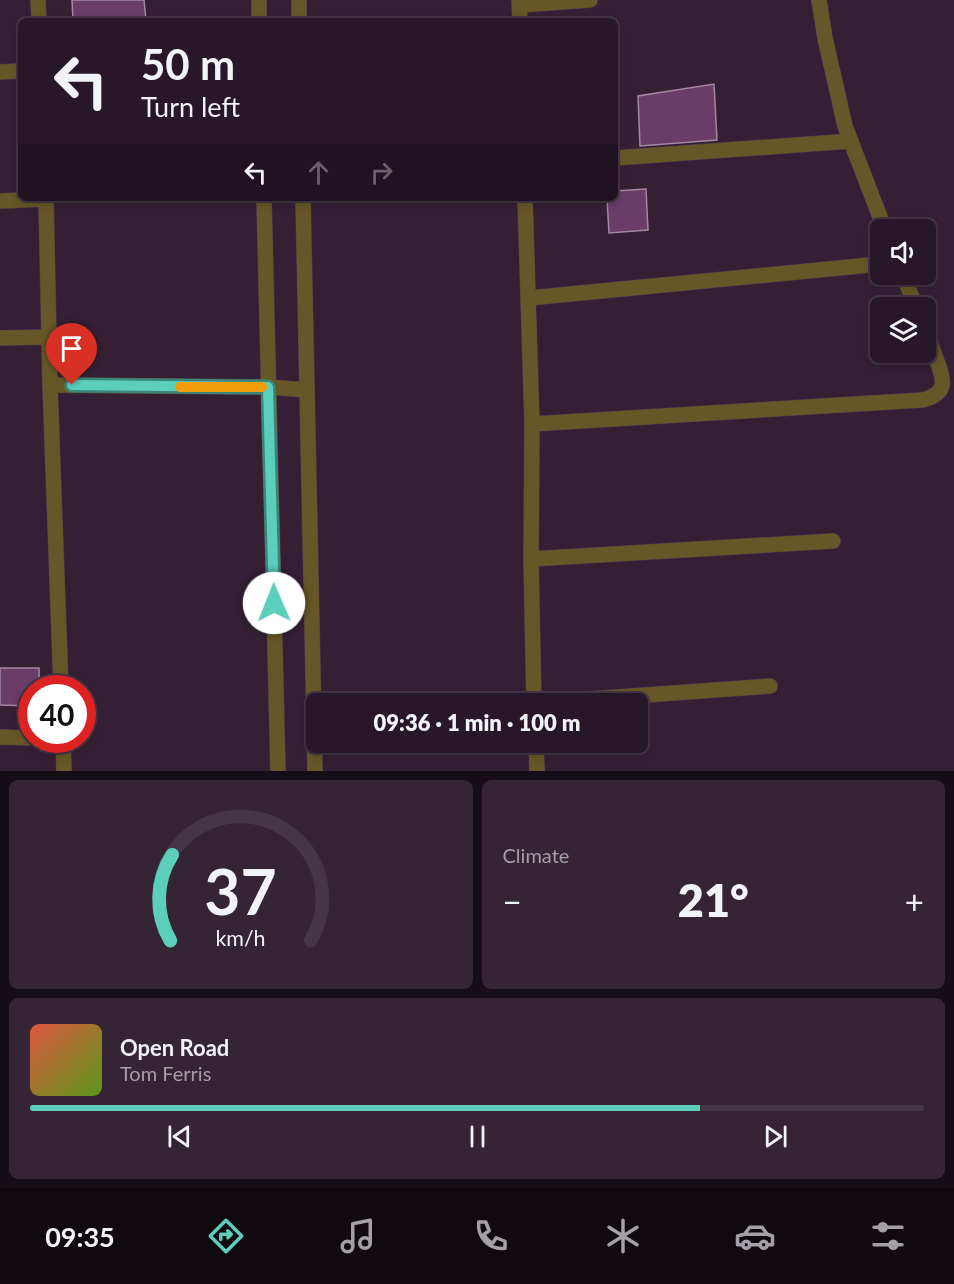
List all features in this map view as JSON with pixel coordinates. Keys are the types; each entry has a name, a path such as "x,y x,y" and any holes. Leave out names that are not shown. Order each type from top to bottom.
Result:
{"street":[{"path":"38,0 39,18"},
{"path":"259,0 259,18"},
{"path":"299,0 299,18"},
{"path":"520,3 590,0"},
{"path":"819,0 845,126 881,219"},
{"path":"0,72 18,71"},
{"path":"618,158 850,141"},
{"path":"0,201 18,200"},
{"path":"46,201 61,675"},
{"path":"264,201 278,771"},
{"path":"303,201 315,771"},
{"path":"525,201 532,424 531,559 534,693"},
{"path":"529,298 870,265"},
{"path":"0,338 49,337"},
{"path":"532,424 922,400 933,397 940,391 943,383 936,358"},
{"path":"50,385 268,387 307,390"},
{"path":"531,559 833,541"},
{"path":"648,695 770,686"},
{"path":"0,738 18,738"},
{"path":"63,753 64,771"},
{"path":"536,753 537,771"}],"building":[{"path":"72,0 144,0 146,18 73,18"},
{"path":"714,84 717,140 640,146 638,96"},
{"path":"646,189 648,230 609,233 607,201 618,201 618,191"},
{"path":"0,668 39,668 39,675 18,675 18,706 0,705"}],"slow traffic":[{"path":"180,387 262,387"}],"route":[{"path":"72,385 268,387 274,603"}]}
